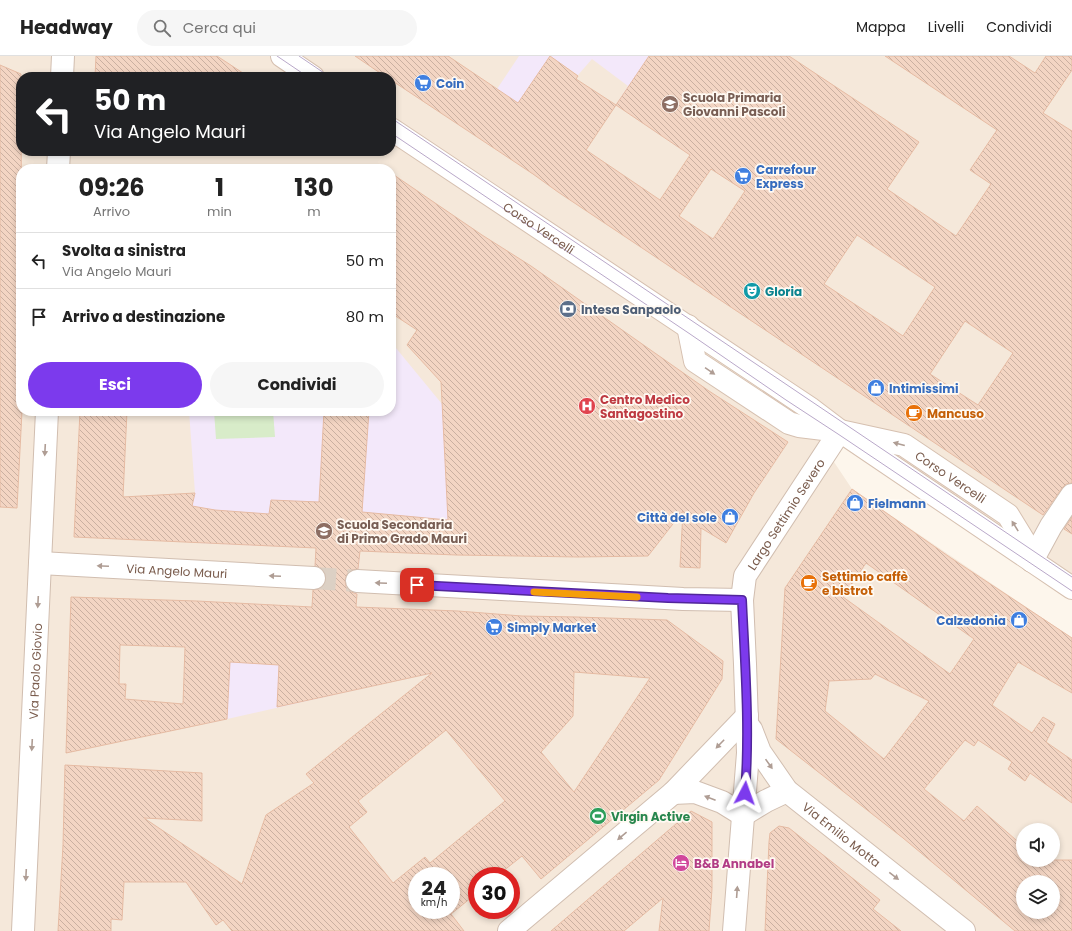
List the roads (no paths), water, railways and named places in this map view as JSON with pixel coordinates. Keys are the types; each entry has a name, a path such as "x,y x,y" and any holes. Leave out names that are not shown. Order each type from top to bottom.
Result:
{"street":[{"path":"62,72 63,56"},
{"path":"282,56 306,72"},
{"name":"Corso Vercelli","path":"396,132 688,326 811,409 840,432 1072,588"},
{"name":"Via Paolo Giovio","path":"23,931 47,416"},
{"name":"Largo Settimio Severo","path":"734,931 748,753 742,600 745,576 840,432"},
{"path":"1032,561 1051,526 1072,495"},
{"name":"Via Angelo Mauri","path":"40,563 314,578"},
{"path":"357,581 676,599 742,600"},
{"path":"509,931 673,793 747,716"},
{"name":"Via Emilio Motta","path":"747,716 760,752 787,791 964,931"},
{"path":"673,793 695,792 722,802 743,815 766,801 787,791"}],"tunnel":[{"path":"314,578 357,581"}],"tram line":[{"path":"277,56 301,72"},
{"path":"299,56 323,72"},
{"path":"396,121 1072,577"},
{"path":"396,136 1072,591"}],"place":[{"name":"Coin","path":"423,83"},
{"name":"Scuola Primaria Giovanni Pascoli","path":"670,104"},
{"name":"Carrefour Express","path":"743,176"},
{"name":"Gloria","path":"752,291"},
{"name":"Intesa Sanpaolo","path":"568,309"},
{"name":"Intimissimi","path":"876,388"},
{"name":"Centro Medico Santagostino","path":"587,406"},
{"name":"Mancuso","path":"914,413"},
{"name":"Fielmann","path":"855,503"},
{"name":"Città del sole","path":"730,517"},
{"name":"Scuola Secondaria di Primo Grado Mauri","path":"324,531"},
{"name":"Settimio caffè e bistrot","path":"809,583"},
{"name":"Calzedonia","path":"1019,620"},
{"name":"Simply Market","path":"494,627"},
{"name":"Virgin Active","path":"598,816"},
{"name":"B&B Annabel","path":"681,863"}]}
